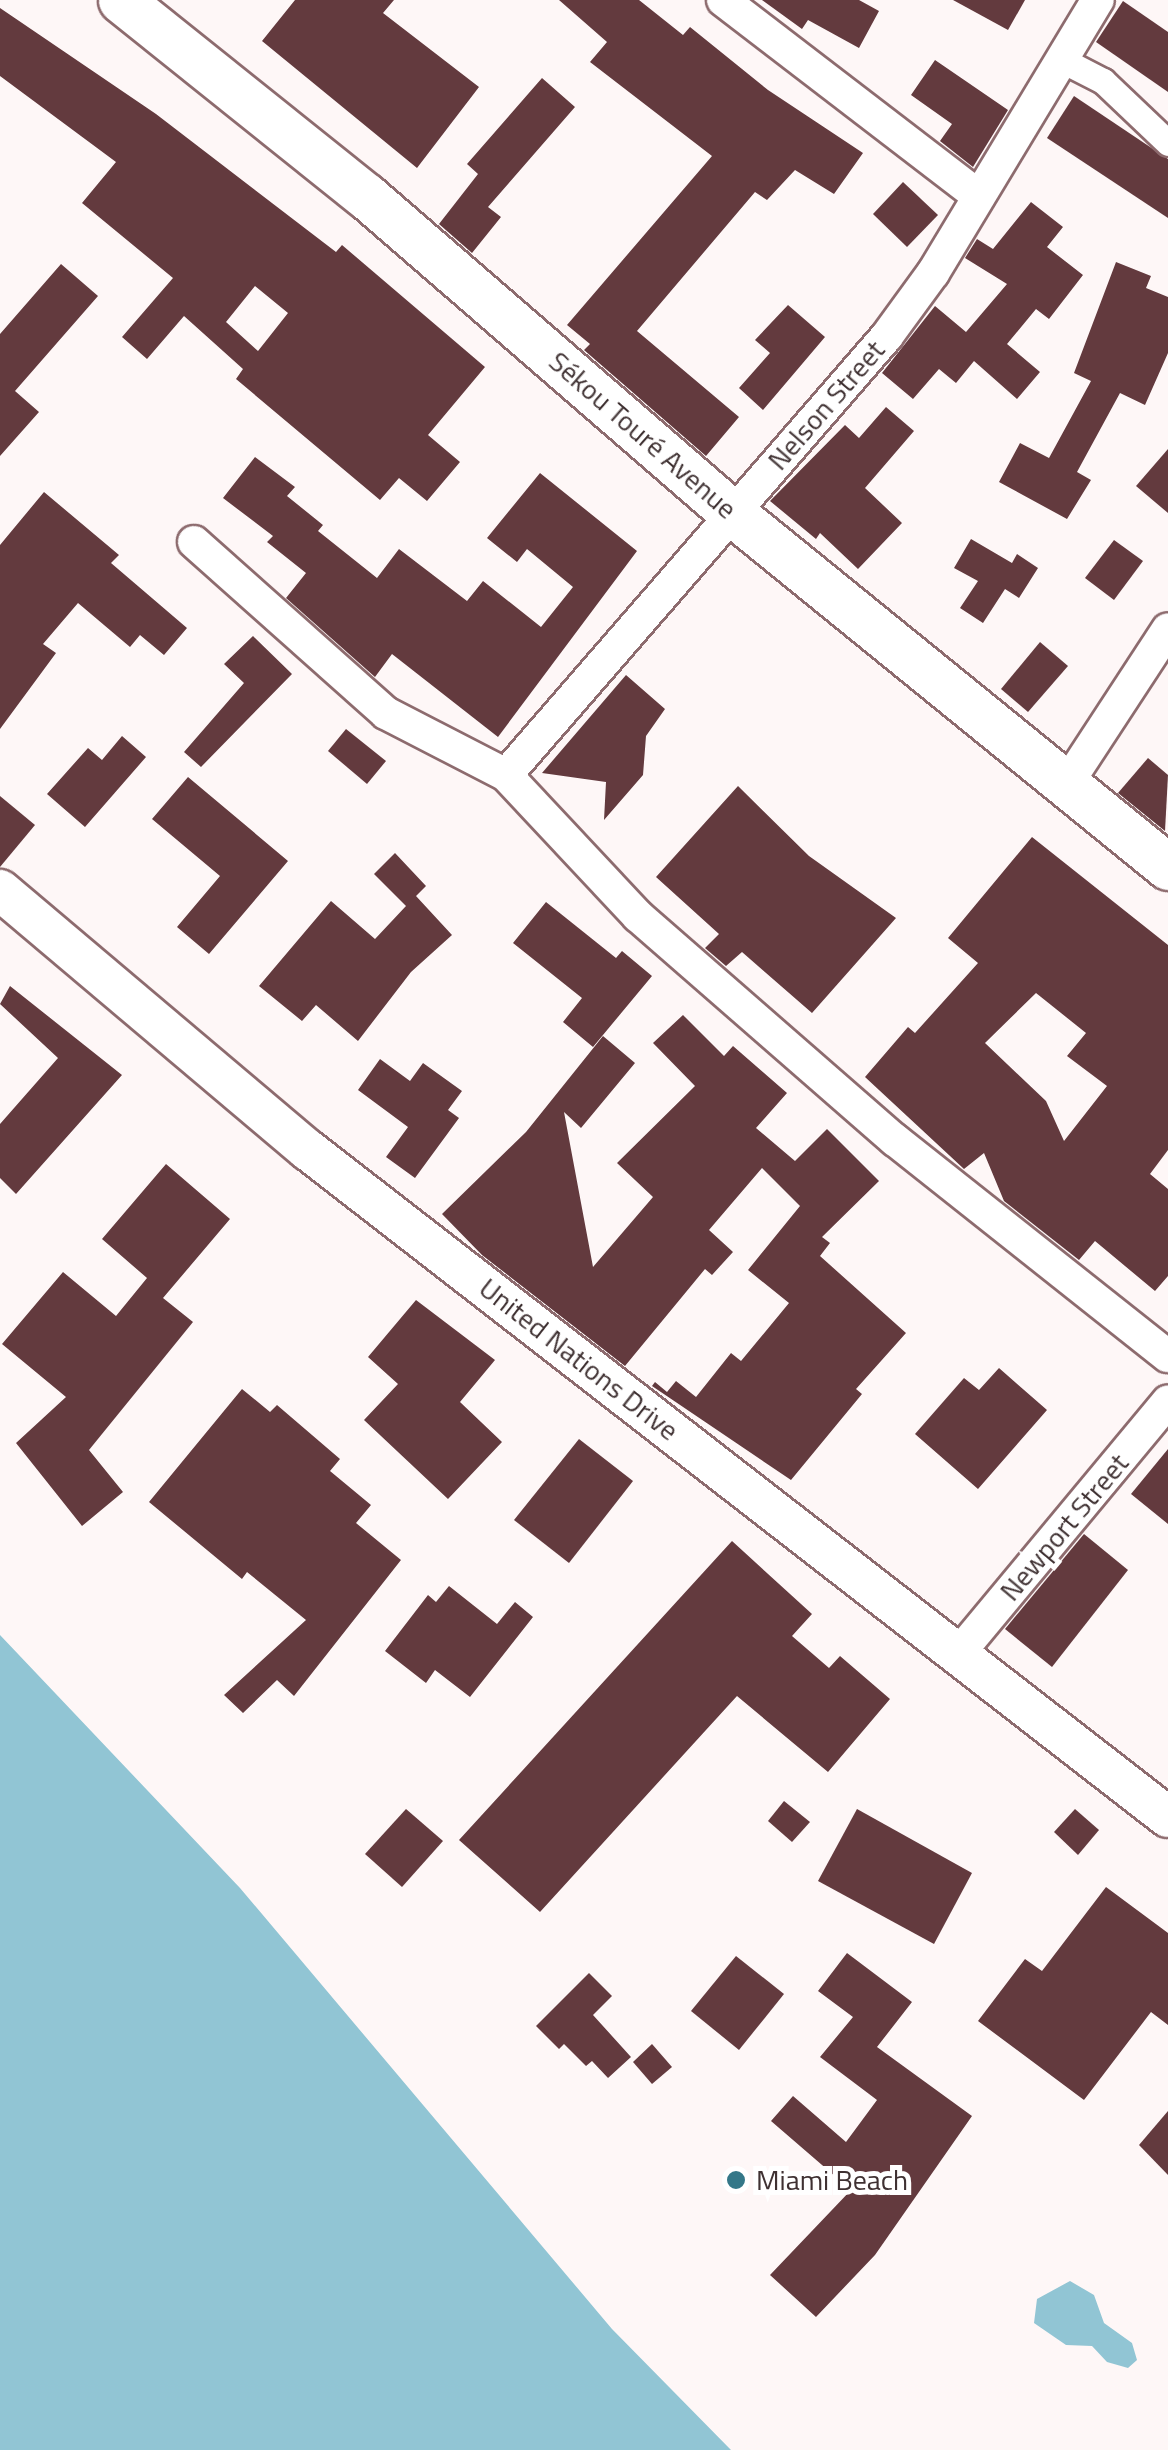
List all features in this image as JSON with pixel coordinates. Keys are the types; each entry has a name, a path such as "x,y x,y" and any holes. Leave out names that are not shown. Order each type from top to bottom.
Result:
{"main road":[{"name":"Sékou Touré Avenue","path":"121,0 366,196 731,512 1168,867"}],"street":[{"path":"723,0 978,196"},
{"name":"Nelson Street","path":"506,776 887,336 1064,60 1098,0"},
{"path":"1064,60 1103,81 1168,143"},
{"path":"194,542 386,713 506,776 638,916 896,1140 1168,1356"},
{"path":"1066,786 1168,629"},
{"name":"United Nations Drive","path":"0,890 308,1150 1168,1817"},
{"name":"Newport Street","path":"959,1653 1168,1401"}],"water":[{"path":"0,1635 240,1888 612,2329 731,2450 0,2450"},
{"path":"1070,2281 1094,2295 1104,2323 1132,2343 1137,2360 1128,2368 1107,2362 1092,2346 1066,2345 1034,2323 1037,2299"}],"building":[{"path":"295,0 394,0 383,13 479,87 417,168 262,41"},
{"path":"559,0 639,0 683,35 690,27 768,90 863,153 834,194 795,170 767,200 755,192 637,331 739,417 706,456 584,350 590,344 567,325 712,156 590,62 607,42"},
{"path":"762,0 859,0 879,11 859,48 808,20 802,29"},
{"path":"953,0 1025,0 1008,30"},
{"path":"1123,1 1168,32 1168,92 1096,42"},
{"path":"0,8 156,114 336,252 342,245 485,367 428,435 460,462 427,501 399,478 380,500 236,379 243,369 184,316 147,359 122,337 173,278 82,203 116,162 0,76","holes":["255,286 288,313 258,351 226,322"]},
{"path":"935,60 1008,110 973,167 940,141 952,124 911,95"},
{"path":"542,78 575,107 488,207 501,217 472,253 439,224 478,174 467,164"},
{"path":"1074,96 1168,159 1168,218 1047,138"},
{"path":"903,182 938,215 907,247 873,214"},
{"path":"1031,202 1063,227 1047,247 1083,275 1049,319 1036,309 1007,344 1040,372 1017,399 974,361 956,383 939,369 913,399 882,373 935,306 966,332 1007,284 965,258 977,239 993,249"},
{"path":"1116,262 1151,276 1146,288 1168,297 1168,353 1145,405 1120,393 1077,472 1091,480 1067,519 999,482 1020,443 1049,458 1091,381 1074,373"},
{"path":"61,264 98,296 15,391 39,412 0,456 0,334"},
{"path":"788,305 825,337 763,410 739,388 770,353 755,340"},
{"path":"886,407 914,431 865,488 902,523 858,569 820,533 816,539 770,501 845,425 859,438"},
{"path":"1168,449 1168,513 1136,486"},
{"path":"255,457 295,487 287,496 323,525 318,531 377,578 399,549 467,601 483,581 541,627 573,587 527,549 517,562 487,538 540,473 637,551 498,737 392,654 375,677 286,598 306,573 267,542 273,536 223,498"},
{"path":"44,492 119,555 111,563 187,628 164,655 140,635 130,647 78,603 43,644 56,653 0,729 0,545"},
{"path":"971,539 1012,563 1017,554 1038,568 1019,598 1005,589 983,623 960,608 978,581 954,568"},
{"path":"1114,540 1143,561 1114,600 1085,578"},
{"path":"253,636 292,674 201,767 184,752 244,683 224,664"},
{"path":"1040,642 1068,666 1028,712 1001,689"},
{"path":"626,675 665,709 646,736 643,775 604,820 606,782 542,773"},
{"path":"346,729 386,761 367,784 328,751"},
{"path":"122,736 146,757 85,827 47,794 88,748 102,760"},
{"path":"1148,758 1168,775 1165,831 1118,793"},
{"path":"188,777 288,861 209,954 177,927 220,876 152,819"},
{"path":"738,786 809,856 896,918 812,1013 742,952 726,966 705,948 719,934 656,877"},
{"path":"0,796 35,825 0,867"},
{"path":"1032,837 1168,945 1168,1150 1150,1174 1168,1189 1168,1276 1155,1291 1095,1241 1079,1260 1004,1201 984,1153 964,1169 865,1077 908,1027 915,1033 978,963 948,938","holes":["1036,993 1086,1033 1067,1056 1107,1086 1064,1141 1046,1101 985,1043"]},
{"path":"395,853 426,886 416,896 452,935 411,972 358,1041 316,1005 302,1021 259,986 331,901 375,939 406,906 374,874"},
{"path":"546,902 616,958 622,951 652,976 593,1047 563,1022 582,998 513,943"},
{"path":"10,986 122,1075 16,1194 0,1178 0,1124 58,1058 0,1004"},
{"path":"683,1015 724,1056 733,1046 787,1093 756,1128 795,1161 827,1129 879,1181 822,1237 830,1243 820,1256 906,1333 856,1389 862,1394 791,1480 652,1386 655,1382 667,1392 676,1381 696,1397 731,1353 741,1361 789,1303 748,1270 800,1206 762,1168 709,1230 733,1252 712,1275 705,1269 625,1366 482,1255 442,1214 526,1132 603,1036 635,1063 581,1128 564,1112 593,1267 653,1197 617,1163 695,1086 653,1043"},
{"path":"380,1059 410,1081 423,1063 462,1091 448,1110 459,1118 415,1178 386,1157 408,1127 358,1090"},
{"path":"166,1164 230,1219 163,1298 193,1322 89,1450 123,1492 82,1526 16,1443 66,1397 2,1344 63,1272 116,1316 147,1278 102,1239"},
{"path":"416,1300 495,1360 460,1402 502,1442 448,1499 364,1420 398,1384 368,1357"},
{"path":"999,1368 1047,1410 978,1489 915,1434 964,1378 979,1390"},
{"path":"242,1389 270,1412 277,1405 340,1459 330,1471 371,1505 356,1523 401,1560 294,1696 277,1680 243,1713 224,1695 306,1620 247,1572 242,1579 149,1502"},
{"path":"579,1439 633,1481 569,1563 514,1520"},
{"path":"1168,1449 1168,1524 1131,1494"},
{"path":"1084,1534 1128,1570 1052,1667 1005,1629"},
{"path":"732,1541 812,1614 792,1636 829,1668 840,1656 890,1699 828,1772 737,1696 540,1912 459,1840"},
{"path":"449,1586 497,1624 515,1602 533,1617 470,1697 435,1670 426,1683 385,1651 428,1595 436,1602"},
{"path":"784,1801 810,1822 792,1842 768,1821"},
{"path":"406,1809 443,1841 402,1887 365,1854"},
{"path":"857,1809 972,1873 934,1944 818,1881"},
{"path":"1075,1809 1099,1830 1078,1855 1054,1832"},
{"path":"1106,1887 1168,1933 1168,2025 1151,2012 1084,2100 978,2021 1025,1959 1042,1971"},
{"path":"847,1953 912,2002 877,2047 972,2116 875,2255 816,2317 770,2275 851,2190 771,2121 793,2096 846,2142 877,2100 820,2057 853,2017 818,1991"},
{"path":"736,1956 784,1994 739,2050 691,2011"},
{"path":"589,1973 612,1996 593,2015 631,2057 608,2078 592,2061 586,2066 564,2044 559,2049 536,2026"},
{"path":"652,2044 672,2067 652,2084 633,2062"},
{"path":"1168,2111 1168,2175 1139,2145"}],"place":[{"name":"Miami Beach","path":"736,2180"}]}
